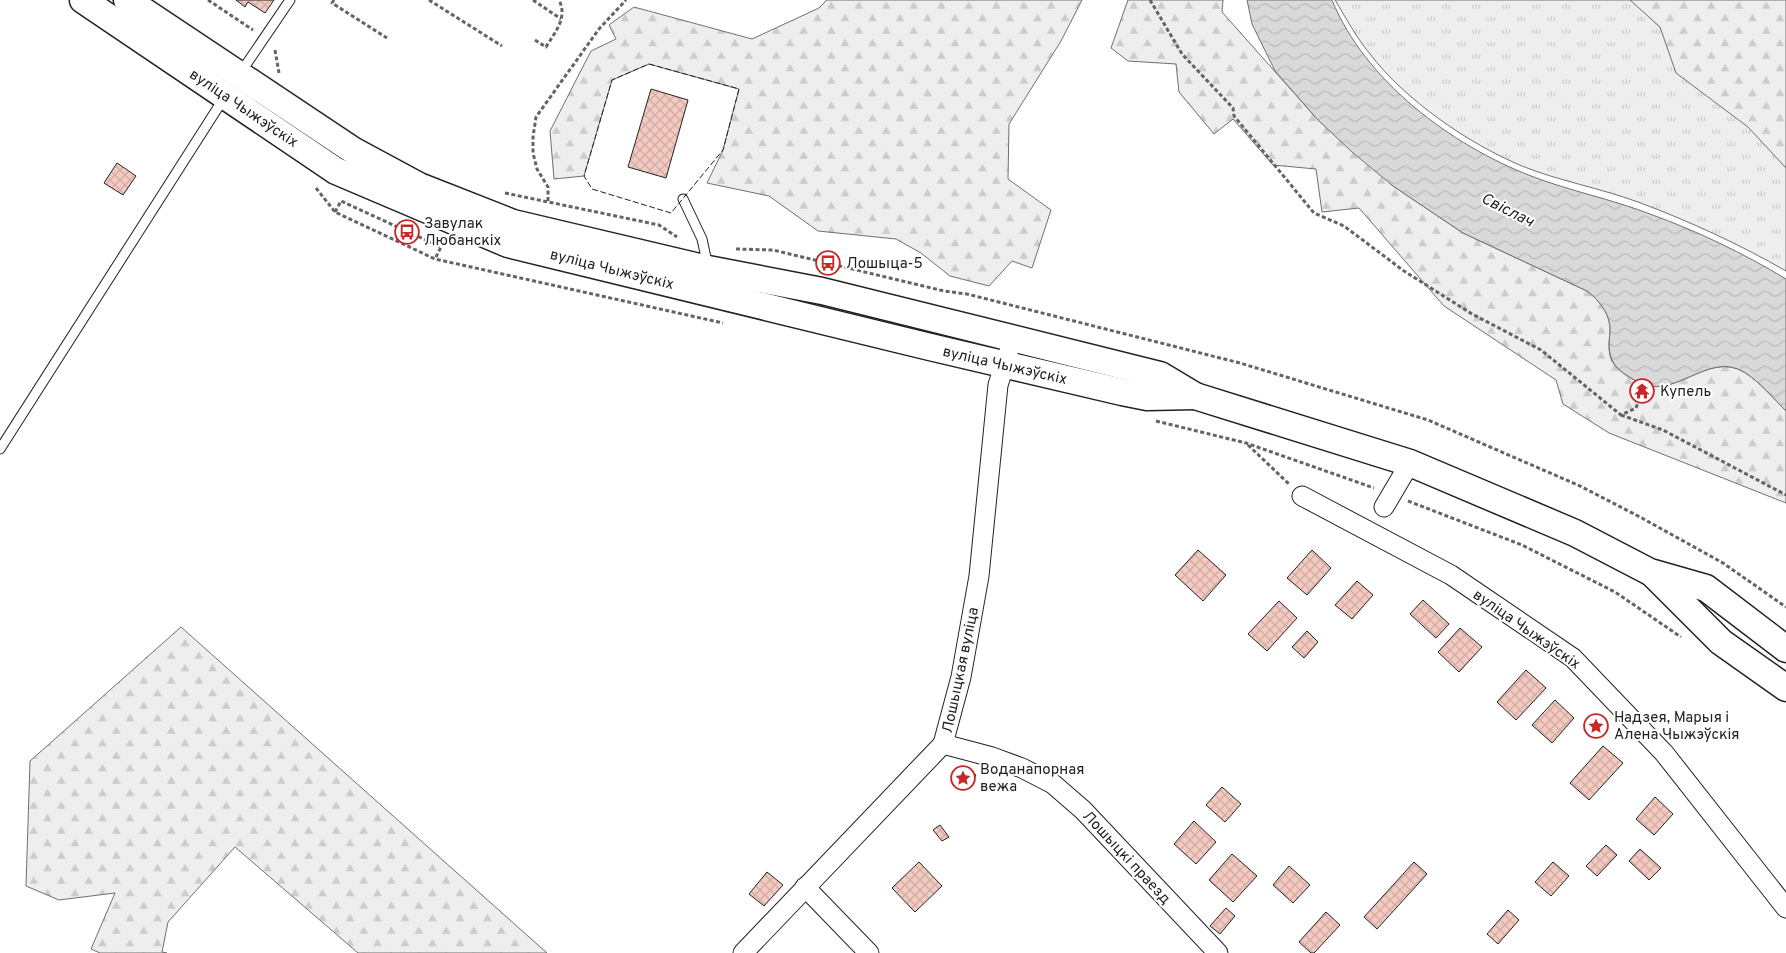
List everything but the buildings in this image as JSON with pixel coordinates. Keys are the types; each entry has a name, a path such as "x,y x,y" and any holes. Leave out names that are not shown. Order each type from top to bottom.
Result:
{"street":[{"name":"вуліца Чыжэўскіх","path":"83,0 232,85"},
{"name":"вуліца Чыжэўскіх","path":"127,0 336,171 419,208 508,244 822,292 1160,375 1195,396 1410,463 1575,533 1650,572 1706,588 1786,649"},
{"name":"вуліца Чыжэўскіх","path":"705,273 1004,365 1147,397 1195,396"},
{"name":"Лошыцкая вуліца","path":"743,953 943,744 961,677 979,576 990,448 998,385 1012,339"},
{"path":"1388,501 1410,463"},
{"name":"вуліца Чыжэўскіх","path":"1302,496 1451,576 1573,658 1664,753 1785,904"},
{"name":"вуліца Чыжэўскіх","path":"1650,572 1721,642 1786,688"},
{"name":"Лошыцкі праезд","path":"943,744 992,757 1022,768 1053,784 1083,810 1218,953"},
{"path":"805,887 869,953"}],"lane":[{"path":"0,449 232,85 290,0"},
{"path":"683,199 705,273"}],"path":[{"path":"208,0 257,33"},
{"path":"334,0 332,2 387,38"},
{"path":"429,0 502,46"},
{"path":"532,0 562,18"},
{"path":"535,40 546,47 562,18 563,8 560,0"},
{"path":"548,201 548,188 538,169 533,153 536,117 599,29 626,0"},
{"path":"1150,0 1182,54 1232,108 1234,116 1314,213 1344,226 1404,271 1472,314 1541,350 1621,415 1663,430 1786,495"},
{"path":"279,44 274,52 280,81"},
{"path":"497,193 514,193 659,225 691,244 705,273 774,250 944,292 967,294 1240,363 1428,420 1580,486 1640,517 1723,563 1786,607"},
{"path":"335,212 340,201 441,247 435,259"},
{"path":"1621,415 1636,408 1642,390"},
{"path":"1151,420 1246,443 1316,466 1388,501 1522,545 1615,592 1689,643"},
{"path":"1246,443 1302,496"}],"green space":[{"path":"827,0 1082,0 1061,41 1009,124 1008,179 1051,210 1032,268 1012,261 989,286 950,276 921,253 896,239 818,231 769,196 707,183 723,150 739,89 649,64 612,80 584,176 554,179 550,131 591,51 616,39 609,25 634,7 752,39 819,8"},
{"path":"1128,0 1223,0 1222,12 1318,120 1393,186 1463,233 1592,295 1604,309 1609,320 1611,359 1618,369 1629,377 1650,386 1664,386 1717,367 1730,367 1750,376 1786,411 1786,503 1609,433 1563,404 1556,380 1444,306 1359,208 1322,212 1316,169 1273,165 1233,119 1214,134 1179,92 1176,64 1128,61 1111,48"},
{"path":"1335,0 1631,0 1660,27 1786,167 1786,271 1714,233 1676,217 1624,197 1522,166 1481,146 1439,119 1401,88 1384,71 1365,48"},
{"path":"1630,0 1786,0 1786,168 1748,127 1676,73 1660,27"},
{"path":"181,627 547,953 358,953 235,847 168,922 162,952 167,953 100,953 91,949 115,893 59,900 26,886 30,761"}],"water":[{"name":"Свіслач","path":"1247,0 1332,0 1347,30 1388,83 1414,107 1471,147 1531,176 1635,209 1702,235 1736,251 1786,279 1786,411 1750,376 1730,367 1717,367 1664,386 1650,386 1636,381 1623,373 1615,365 1610,355 1610,326 1607,314 1592,295 1463,233 1393,186 1352,152 1318,120 1275,71 1252,24"}],"fence":[{"path":"649,64 739,89 723,150 671,213 592,189 584,176 612,80 649,64"}],"place":[{"name":"Завулак Любанскіх","path":"407,232"},
{"name":"Лошыца-5","path":"828,263"},
{"name":"Купель","path":"1642,391"},
{"name":"Надзея, Марыя і Алена Чыжэўскія","path":"1596,726"},
{"name":"Воданапорная вежа","path":"963,778"}]}
